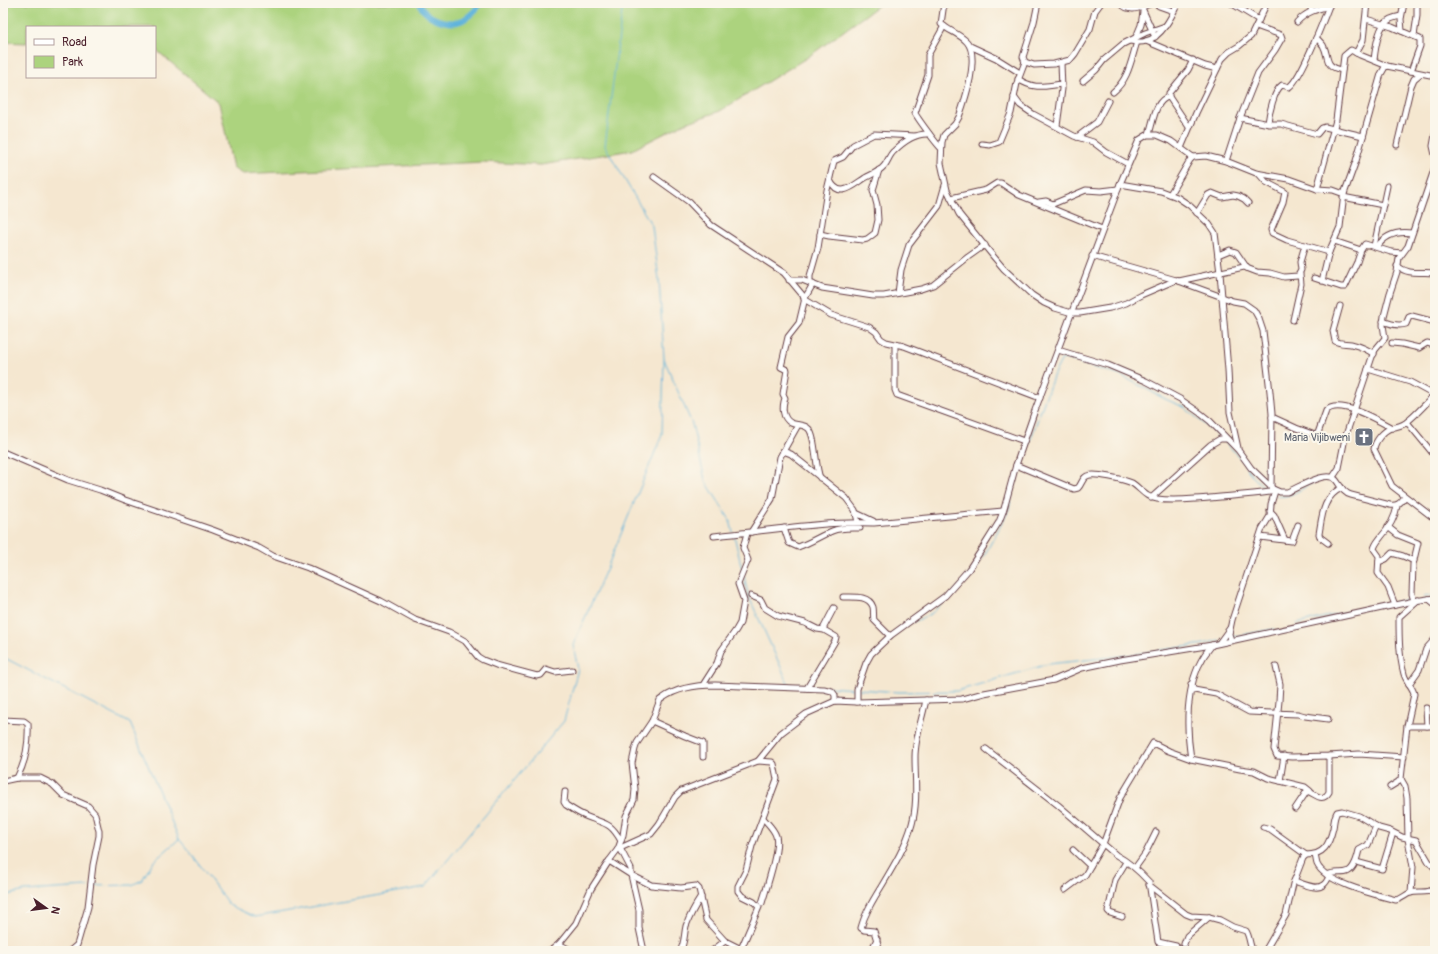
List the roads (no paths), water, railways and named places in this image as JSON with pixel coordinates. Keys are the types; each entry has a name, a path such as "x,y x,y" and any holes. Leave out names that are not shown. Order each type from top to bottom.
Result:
{"street":[{"path":"944,3 941,24 958,34 970,46 996,58 1019,76 1026,84 1036,87 1062,84"},
{"path":"982,144 990,145 999,142 1011,113 1019,76 1025,62 1023,57 1034,22 1038,3"},
{"path":"1025,62 1034,65 1061,63 1070,60 1090,29 1095,11 1101,3"},
{"path":"1120,3 1128,9 1143,9 1154,3 1173,12"},
{"path":"1146,41 1155,37 1165,26 1178,3"},
{"path":"1231,3 1259,20"},
{"path":"1244,10 1246,3"},
{"path":"1181,148 1189,127 1225,55 1248,39 1267,3"},
{"path":"1308,3 1312,10"},
{"path":"1356,53 1363,40 1367,3"},
{"path":"1402,31 1401,16 1404,3"},
{"path":"1414,36 1417,3"},
{"path":"1297,22 1302,16 1312,10 1330,4"},
{"path":"1268,124 1272,104 1279,87 1282,85 1289,87 1292,85 1316,38 1330,4"},
{"path":"1143,9 1155,37"},
{"path":"1113,92 1121,85 1127,75 1141,25 1143,9"},
{"path":"1374,60 1376,48 1384,24 1392,18 1401,16"},
{"path":"1366,19 1384,24 1420,39 1421,42 1411,71"},
{"path":"941,148 924,125 916,117 915,113 928,75 928,55 944,26"},
{"path":"1136,40 1151,30 1165,26"},
{"path":"1226,161 1240,118 1258,73 1282,38 1280,35 1256,26"},
{"path":"1316,38 1324,46 1326,56 1330,63 1336,68 1342,70"},
{"path":"1082,81 1096,70 1104,60 1123,44 1136,40 1146,41 1205,66 1217,69"},
{"path":"970,46 972,56 971,73 962,109 958,121 944,135 941,148 941,163 946,185 959,214 1004,269 1032,295 1044,303 1072,313 1124,304 1152,290 1177,281 1238,268 1247,268 1261,273 1268,272 1284,277 1295,277 1300,274"},
{"path":"1317,189 1324,159 1334,130 1338,108 1343,59 1345,54 1351,50 1388,66 1435,76"},
{"path":"1189,127 1169,97 1169,92 1188,70 1193,60"},
{"path":"1057,126 1061,100 1061,63"},
{"path":"1322,281 1329,252 1341,224 1343,196 1356,161 1378,80 1383,70 1388,66"},
{"path":"1397,145 1411,86 1414,79 1420,74"},
{"path":"1014,97 1024,109 1070,134 1093,142 1114,157 1128,164"},
{"path":"1149,134 1158,106 1164,98 1169,97"},
{"path":"1077,137 1094,125 1108,101"},
{"path":"1240,118 1268,124 1285,124 1317,134 1323,127 1363,136"},
{"path":"820,478 812,435 806,426 790,423 784,416 783,403 785,398 782,394 787,370 781,367 788,338 799,323 805,298 811,283 810,276 816,257 826,194 834,161 843,157 853,145 874,134 916,136 930,134"},
{"path":"857,702 857,689 866,663 874,651 890,636 938,601 953,587 969,569 999,522 1024,441 1102,229 1139,140 1149,134 1163,137 1193,157 1206,156 1226,161 1259,174 1289,179 1317,189 1333,190 1343,196 1384,205"},
{"path":"1435,135 1433,146 1435,155"},
{"path":"826,194 836,189 849,189 879,170 885,165 893,151 916,136"},
{"path":"1170,194 1193,157"},
{"path":"1333,477 1339,468 1345,438 1368,369 1374,354 1385,338 1383,321 1397,272 1398,260 1408,246 1435,167"},
{"path":"820,234 862,240 867,239 875,233 878,220 877,205 873,190 879,170"},
{"path":"1259,174 1260,177 1266,182 1285,192 1283,202 1271,230 1272,233 1287,240 1329,252"},
{"path":"654,177 689,202 711,225 784,274 805,298 835,316 869,328 876,332 881,339 895,345 910,348 1040,398"},
{"path":"830,180 836,189"},
{"path":"951,198 986,190 999,183 1019,195 1102,229"},
{"path":"898,293 901,270 909,245 939,206 946,185"},
{"path":"1037,202 1043,201 1053,204 1086,190 1101,191 1119,186 1152,189 1170,194 1182,200 1209,224 1215,233 1218,255 1228,370 1230,412 1238,450"},
{"path":"1375,247 1387,186"},
{"path":"1197,213 1208,195 1212,193 1222,197 1233,195 1238,196 1248,203"},
{"path":"1375,247 1395,233 1412,233"},
{"path":"1334,241 1361,250"},
{"path":"1314,278 1341,287 1345,286 1357,262 1361,250 1366,244 1391,252 1402,253"},
{"path":"790,280 799,280 822,288 873,296 884,296 921,289 933,284 985,245"},
{"path":"1293,320 1301,284 1300,262 1305,245"},
{"path":"1218,255 1230,250 1236,252 1247,268"},
{"path":"1092,256 1127,265 1244,303 1254,310 1259,319 1264,337 1272,417 1273,490 1269,517 1263,527 1230,627 1229,637 1231,640"},
{"path":"1398,266 1404,271 1410,273 1435,273"},
{"path":"1340,306 1333,331 1335,341 1358,346 1374,354"},
{"path":"1383,321 1404,325 1409,317 1412,316 1435,322"},
{"path":"1392,343 1400,343 1419,348 1429,342 1435,345"},
{"path":"895,345 895,390 897,395 1024,441"},
{"path":"1058,350 1108,365 1146,381 1180,399 1200,413 1220,432 1238,450 1251,468 1273,490 1287,492 1325,476 1333,477 1347,494 1396,506"},
{"path":"1368,369 1410,382 1433,396 1435,405"},
{"path":"1433,396 1407,422 1382,434 1375,444 1374,449 1392,486 1435,519"},
{"path":"1272,417 1315,435 1318,433 1324,414 1328,408 1344,408 1355,410 1392,428"},
{"path":"1407,422 1435,456"},
{"path":"703,685 717,663 720,651 736,630 741,618 744,601 738,584 748,560 743,548 749,533 772,499 779,462 783,451 798,425"},
{"path":"1151,498 1215,441 1220,432"},
{"path":"1215,441 1227,439"},
{"path":"783,451 791,454 846,498 856,513 859,525"},
{"path":"3,452 68,480 213,530 259,548 273,556 314,571 381,601 415,620 449,632 465,641 478,657 496,665 537,676 546,669 555,672 572,670"},
{"path":"1016,465 1074,489 1078,488 1085,477 1091,475 1119,479 1132,484 1151,498 1168,501 1241,496 1270,492 1273,490"},
{"path":"1328,543 1320,537 1319,534 1324,509 1330,495 1342,488"},
{"path":"1394,605 1388,587 1378,573 1379,556 1374,547 1394,517 1396,506 1405,497"},
{"path":"784,528 789,543 798,547 841,528 1003,511"},
{"path":"1270,511 1274,515 1285,540"},
{"path":"856,513 878,523"},
{"path":"714,536 784,528 859,525"},
{"path":"1260,537 1293,540 1298,526"},
{"path":"1388,527 1398,535 1418,543 1414,561 1412,589 1416,600"},
{"path":"1379,562 1386,559 1392,553 1414,561"},
{"path":"751,596 761,600 765,608 778,616 797,620 817,629 823,629 835,636 836,640 807,688"},
{"path":"843,597 863,598 868,601 872,606 874,620 890,636"},
{"path":"758,761 780,733 806,714 835,701 857,702 962,699 984,693 1054,680 1082,668 1120,660 1212,645 1416,600 1435,598"},
{"path":"1429,599 1435,604"},
{"path":"1411,893 1413,867 1407,830 1407,798 1405,786 1401,779 1407,726 1414,690 1404,676 1401,662 1399,617 1416,600"},
{"path":"823,629 834,608"},
{"path":"1219,643 1230,627"},
{"path":"1409,684 1419,670 1426,648 1435,639"},
{"path":"1191,759 1187,733 1191,684 1202,658 1212,645"},
{"path":"1276,667 1280,682 1280,701 1274,750 1276,756 1330,756 1359,754 1404,757"},
{"path":"1191,684 1194,690 1216,694 1246,711 1298,714 1328,719"},
{"path":"550,951 576,923 586,899 609,861 619,848 626,816 633,804 635,794 635,782 632,766 635,749 637,743 652,721 660,700 684,689 703,685 824,689 832,691 835,695 835,701"},
{"path":"880,951 874,931 864,930 861,928 869,906 897,859 908,836 912,823 916,805 917,781 915,756 920,724 926,700"},
{"path":"1426,708 1427,726"},
{"path":"3,720 26,721 28,725 27,748 17,778"},
{"path":"652,721 703,743 702,757"},
{"path":"1407,726 1435,726"},
{"path":"1065,890 1085,875 1103,844 1120,798 1153,743 1191,759 1240,769 1254,770 1268,778 1306,788 1317,797 1321,798 1328,794 1330,756"},
{"path":"986,749 1058,805 1116,855 1135,868 1149,882 1149,884 1186,914 1195,917 1209,917 1220,920 1233,927 1246,931 1250,947 1253,951"},
{"path":"1280,781 1284,756"},
{"path":"609,861 631,875 655,886 681,888 696,886 699,889 706,920 725,941 743,950 760,908 754,902 742,896 738,891 738,886 746,870 752,846 778,777 774,764 772,762 758,761 688,787 675,797 659,824 651,834 619,848"},
{"path":"3,781 17,778 37,778 44,780 52,784 63,795 88,806 93,810 96,816 99,836 93,864 86,916 77,945 70,951"},
{"path":"1390,787 1401,779"},
{"path":"565,792 564,802 566,805 584,816 603,822 611,827 621,841"},
{"path":"1295,809 1307,792 1310,792"},
{"path":"1263,827 1270,829 1306,855 1315,855 1321,852 1328,843 1336,814 1339,811 1359,816 1400,837 1415,839"},
{"path":"762,903 776,855 777,840 775,832 763,818"},
{"path":"1294,881 1318,887 1324,884 1328,876 1333,872 1348,872 1356,862 1360,850 1368,846 1376,826"},
{"path":"1407,830 1418,841 1429,862 1435,868"},
{"path":"1135,868 1145,854 1156,832"},
{"path":"1356,862 1382,869 1393,833"},
{"path":"619,848 631,869 639,910 640,932 644,951"},
{"path":"1073,850 1090,866"},
{"path":"1265,951 1286,915 1294,881 1303,858 1306,855"},
{"path":"1315,855 1318,865 1328,876 1363,891 1396,900 1401,899 1411,893 1431,891 1435,887"},
{"path":"1122,917 1108,911 1115,880 1126,862"},
{"path":"1149,884 1157,940 1160,943 1176,946 1178,951"},
{"path":"680,951 684,943 691,912 701,897"},
{"path":"1184,944 1186,936 1209,917"},
{"path":"871,951 877,939"},
{"path":"712,951 725,941"},
{"path":"558,944 572,951"}],"waterway":[{"path":"420,3 423,10 432,17 448,22 458,22 463,20 473,13 481,3"},
{"path":"623,3 605,146 652,226 659,280 664,359 692,424 705,480 730,520 733,532"},
{"path":"1021,466 1054,374 1062,359 1067,359 1122,376 1165,399 1184,407 1219,438"},
{"path":"3,657 130,723 179,839 229,905 255,917 425,887 564,721 578,669 573,645 662,435 664,360"},
{"path":"1225,442 1243,461 1251,475 1267,490"},
{"path":"914,622 932,613 974,570 985,554 1009,510 1012,492 1020,469"},
{"path":"1276,496 1286,496 1314,482"},
{"path":"734,535 742,569"},
{"path":"744,576 748,595 789,685 791,685"},
{"path":"1424,597 1435,595"},
{"path":"1396,602 1407,600"},
{"path":"1297,624 1391,603"},
{"path":"1232,637 1274,629"},
{"path":"858,689 899,692 957,691 1048,664 1113,657 1204,644 1219,640"},
{"path":"828,687 855,689"},
{"path":"93,886 132,885 142,880 153,862 179,839"},
{"path":"3,896 25,891 88,887"}],"place":[{"name":"Maria Vijibweni","path":"1364,437"}]}
